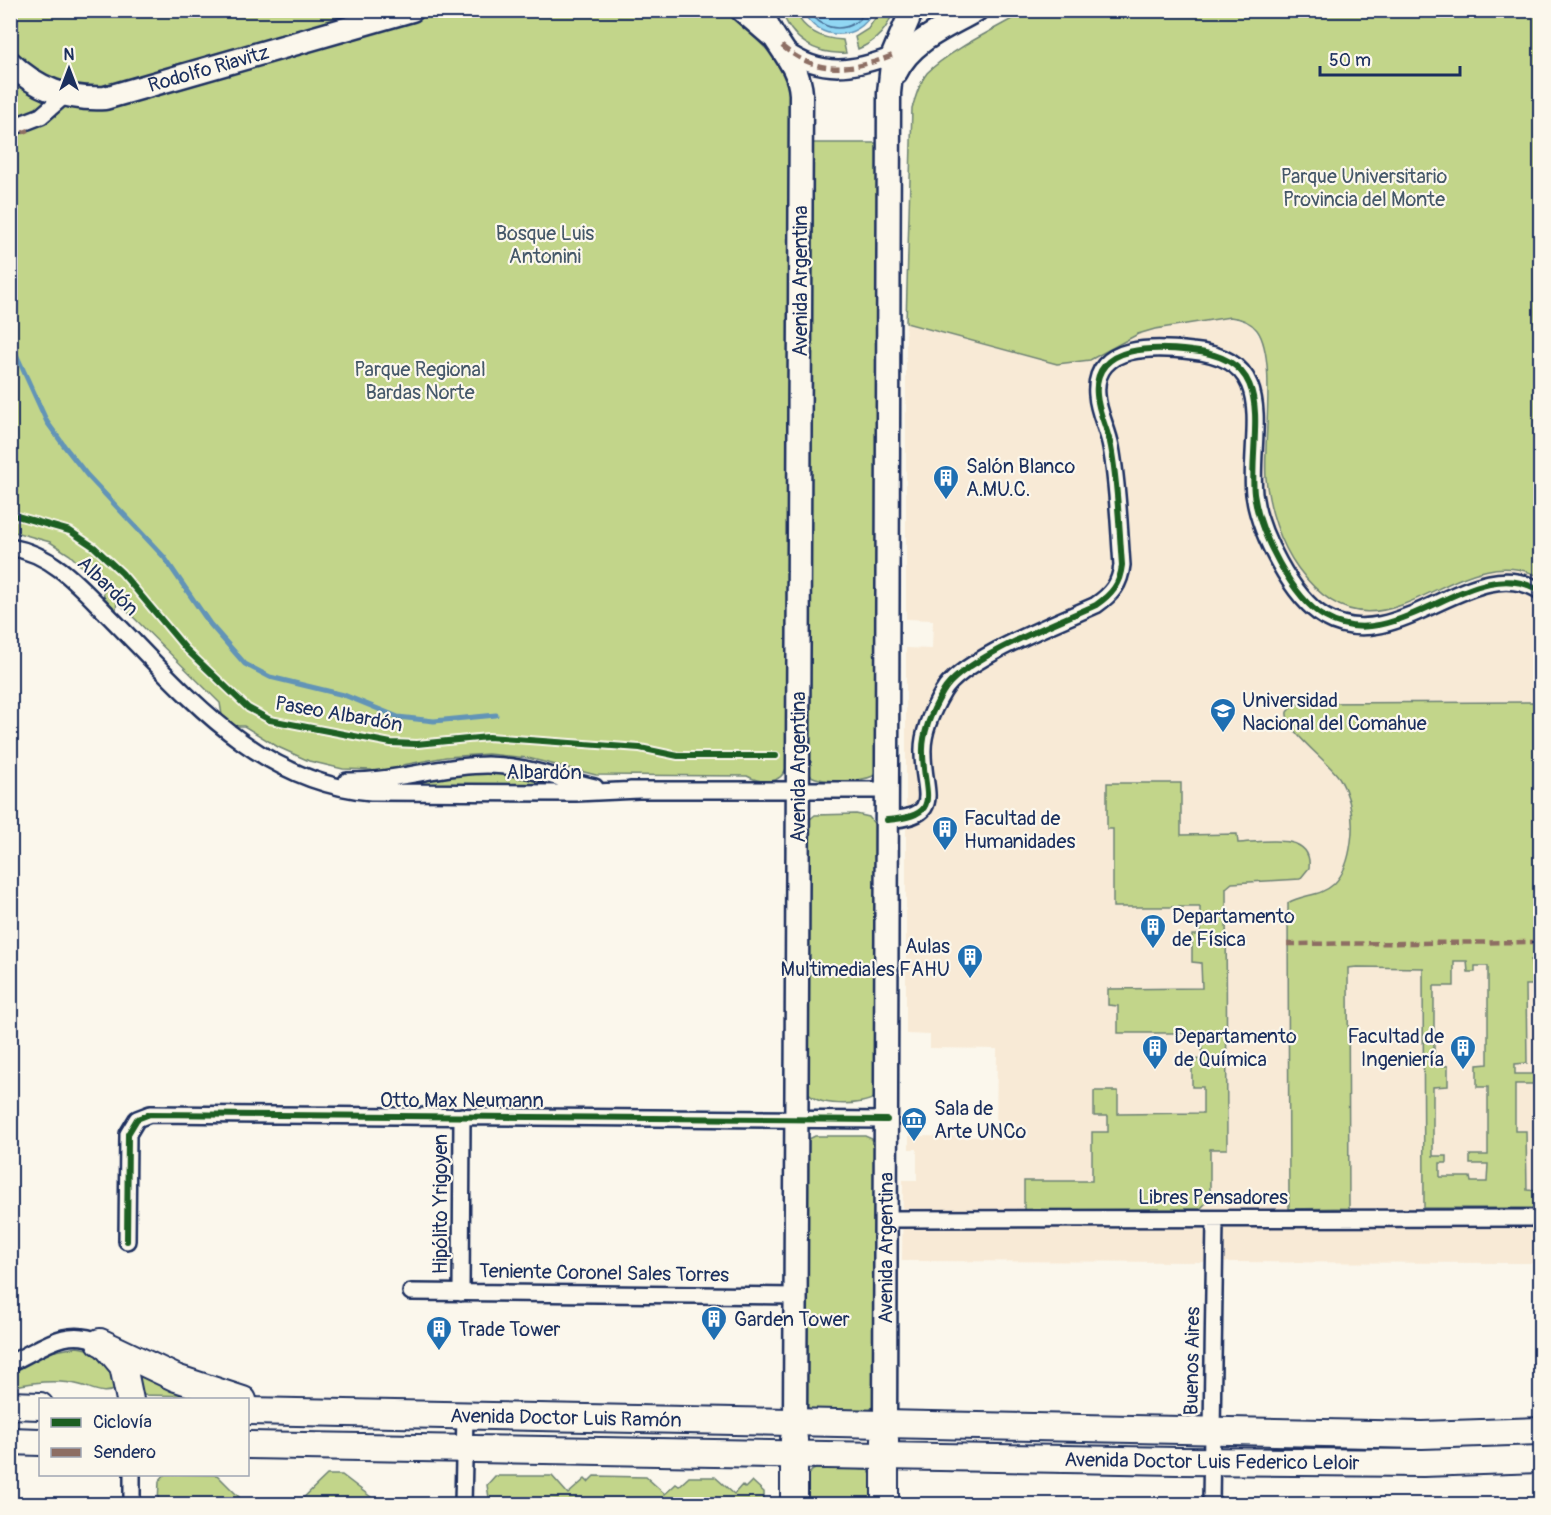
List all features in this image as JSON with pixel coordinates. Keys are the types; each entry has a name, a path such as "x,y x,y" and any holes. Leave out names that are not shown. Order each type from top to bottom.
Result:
{"main road":[{"name":"Rodolfo Riavitz","path":"64,96 90,99 120,96 412,10"},
{"path":"742,10 778,42"},
{"path":"762,10 778,42"},
{"name":"Avenida Argentina","path":"885,1504 889,93 893,55 912,10"},
{"path":"893,55 976,10"},
{"path":"889,93 894,75 904,58 925,39"},
{"name":"Avenida Argentina","path":"778,42 798,73 801,94 794,1504"},
{"path":"10,63 29,79 64,96"},
{"path":"100,1342 123,1366 130,1398"},
{"path":"100,1342 176,1378 237,1398"},
{"path":"249,1401 305,1412"},
{"path":"10,1406 39,1406"},
{"name":"Avenida Doctor Luis Ramón","path":"249,1411 885,1424"},
{"name":"Avenida Doctor Luis Federico Leloir","path":"885,1424 1422,1435 1540,1431"},
{"path":"10,1441 39,1442"},
{"name":"Avenida Doctor Luis Ramón","path":"249,1445 885,1457"},
{"name":"Avenida Doctor Luis Federico Leloir","path":"885,1457 1423,1463 1540,1459"}],"street":[{"path":"778,42 807,63 832,69 858,67 893,55"},
{"path":"10,128 41,116 64,96"},
{"path":"887,820 918,816 924,806 927,791 922,753 925,738 941,695 954,676 974,663 1096,605 1106,598 1118,583 1122,565 1111,448 1098,404 1096,386 1102,370 1108,363 1135,349 1157,347 1203,352 1226,359 1244,373 1255,403 1254,493 1262,525 1294,586 1303,599 1326,618 1357,626 1384,624 1497,581 1524,583 1540,591"},
{"name":"Albardón","path":"10,547 37,554 67,574 208,716 237,740 270,760 341,788 371,792 576,793 639,790 887,790"},
{"name":"Albardón","path":"308,776 337,781 373,781 467,766 502,765 540,772 592,787 639,790"},
{"name":"Otto Max Neumann","path":"127,1241 127,1145 132,1125 136,1119 150,1114 887,1120"},
{"name":"Hipólito Yrigoyen","path":"461,1293 462,1116"},
{"name":"Libres Pensadores","path":"886,1219 1540,1218"},
{"name":"Buenos Aires","path":"1211,1504 1215,1219"},
{"name":"Teniente Coronel Sales Torres","path":"411,1292 795,1296"},
{"path":"10,1363 57,1338 77,1336 100,1342"},
{"path":"463,1504 465,1415"},
{"path":"132,1476 132,1504"}],"shaded area":[{"name":"Universidad Nacional del Comahue","path":"1230,317 1251,324 1263,342 1267,368 1265,459 1269,501 1276,523 1296,565 1325,596 1342,606 1360,611 1395,608 1492,568 1524,570 1540,577 1540,1263 902,1261 903,1180 917,1180 917,1149 909,1149 909,1136 996,1137 997,1049 930,1048 930,1035 906,1034 906,648 932,649 933,620 906,619 906,323 1057,364 1106,353 1138,334 1155,329"}],"green space":[{"name":"Parque Regional Bardas Norte","path":"10,11 729,11 781,64 791,97 787,766 780,777 776,780 765,781 747,776 596,775 528,758 488,754 446,757 403,765 395,772 379,774 371,770 343,769 309,761 278,747 244,726 235,726 222,715 220,703 117,601 116,610 104,597 103,588 70,555 50,542 11,531"},
{"path":"782,11 795,11 803,24 814,33 827,38 843,40 846,53 825,51 806,44 792,30"},
{"path":"880,11 893,11 888,24 875,39 858,49 855,37 868,29"},
{"name":"Parque Universitario Provincia del Monte","path":"1026,11 1540,11 1540,577 1508,568 1478,573 1388,609 1359,611 1329,599 1298,568 1281,537 1273,514 1266,478 1268,379 1266,360 1263,343 1257,330 1245,320 1230,317 1155,329 1138,334 1090,360 1057,364 906,323 912,108 918,90 927,73 948,56"},
{"path":"810,143 881,143 876,769 873,776 849,781 820,779 808,773"},
{"path":"1540,702 1540,959 1531,960 1532,972 1540,972 1540,985 1526,985 1527,1063 1515,1064 1515,1074 1540,1074 1540,1084 1515,1084 1515,1131 1526,1131 1527,1190 1540,1191 1540,1208 1424,1208 1423,968 1357,967 1348,968 1349,1208 1289,1209 1288,903 1323,891 1338,880 1348,859 1352,826 1349,802 1340,779 1292,728 1288,720 1287,712 1293,705 1302,703","holes":["1454,961 1467,961 1468,972 1475,972 1475,966 1488,966 1488,1064 1477,1065 1477,1087 1488,1087 1488,1155 1470,1155 1470,1164 1488,1164 1487,1182 1471,1182 1470,1177 1440,1177 1440,1163 1447,1163 1447,1156 1433,1156 1433,1087 1448,1086 1448,1066 1434,1065 1434,986 1454,986"]},
{"path":"509,771 571,788 418,787 421,781 469,772"},
{"path":"1107,783 1181,783 1181,835 1237,834 1238,843 1284,841 1303,848 1308,856 1309,868 1300,879 1232,883 1226,888 1227,1149 1210,1149 1210,1199 1200,1209 1024,1210 1024,1181 1092,1181 1092,1132 1108,1132 1108,1116 1094,1116 1094,1091 1118,1091 1118,1114 1203,1113 1203,1087 1192,1087 1192,1060 1202,1059 1202,1033 1118,1033 1118,1006 1108,1005 1108,989 1202,988 1201,963 1192,962 1192,935 1200,935 1200,907 1113,907 1113,829 1107,829"},
{"path":"856,814 869,817 876,826 875,1097 861,1102 839,1104 818,1100 807,1090 808,821 815,815"},
{"path":"815,1136 865,1136 872,1139 875,1146 874,1405 869,1411 806,1411 807,1140"},
{"path":"77,1347 93,1350 112,1365 116,1389 102,1392 71,1383 54,1382 11,1387 11,1374 45,1353"},
{"path":"131,1362 207,1396 135,1395"},
{"path":"823,1467 868,1470 873,1477 874,1504 802,1504 805,1480 811,1471"},
{"path":"327,1475 342,1475 380,1504 297,1504"},
{"path":"163,1476 218,1476 246,1504 158,1504 159,1481"},
{"path":"495,1476 552,1476 568,1494 585,1479 588,1482 594,1476 646,1477 665,1494 676,1484 679,1486 689,1477 715,1477 734,1494 742,1485 745,1488 752,1481 764,1492 764,1504 490,1504 487,1485"}],"water":[{"path":"803,11 873,11 867,21 858,28 848,33 838,34 828,33 818,28 809,21"}],"waterway":[{"path":"10,341 47,422 65,447 87,475 164,557 210,624 245,664 270,677 344,695 398,717 434,721 496,715"}],"marked path":[{"path":"782,46 808,62 836,68 864,65 893,55"},
{"path":"10,137 29,130"},
{"path":"1287,944 1540,942"}],"cycle path":[{"path":"887,820 905,818 917,814 924,808 927,800 924,737 936,706 953,679 1012,642 1096,605 1111,593 1117,583 1122,565 1115,476 1110,440 1097,395 1098,378 1105,365 1116,357 1130,352 1146,349 1192,351 1220,357 1238,368 1249,384 1254,403 1254,494 1263,527 1289,580 1313,608 1325,617 1352,626 1380,625 1489,583 1515,582 1540,591"},
{"name":"Paseo Albardón","path":"10,514 70,531 94,547 122,573 186,649 248,708 270,720 391,743 417,744 488,737 640,748 678,756 776,756"},
{"path":"127,1241 128,1134 137,1119 150,1114 887,1120"}],"place":[{"name":"Salón Blanco A.MU.C.","path":"946,501"},
{"name":"Universidad Nacional del Comahue","path":"1223,734"},
{"name":"Facultad de Humanidades","path":"945,852"},
{"name":"Departamento de Física","path":"1153,950"},
{"name":"Aulas Multimediales FAHU","path":"970,980"},
{"name":"Departamento de Química","path":"1155,1071"},
{"name":"Facultad de Ingeniería","path":"1463,1071"},
{"name":"Sala de Arte UNCo","path":"914,1143"},
{"name":"Garden Tower","path":"714,1342"},
{"name":"Trade Tower","path":"439,1352"}],"park label":[{"name":"Bosque Luis Antonini","path":"545,244"}]}
